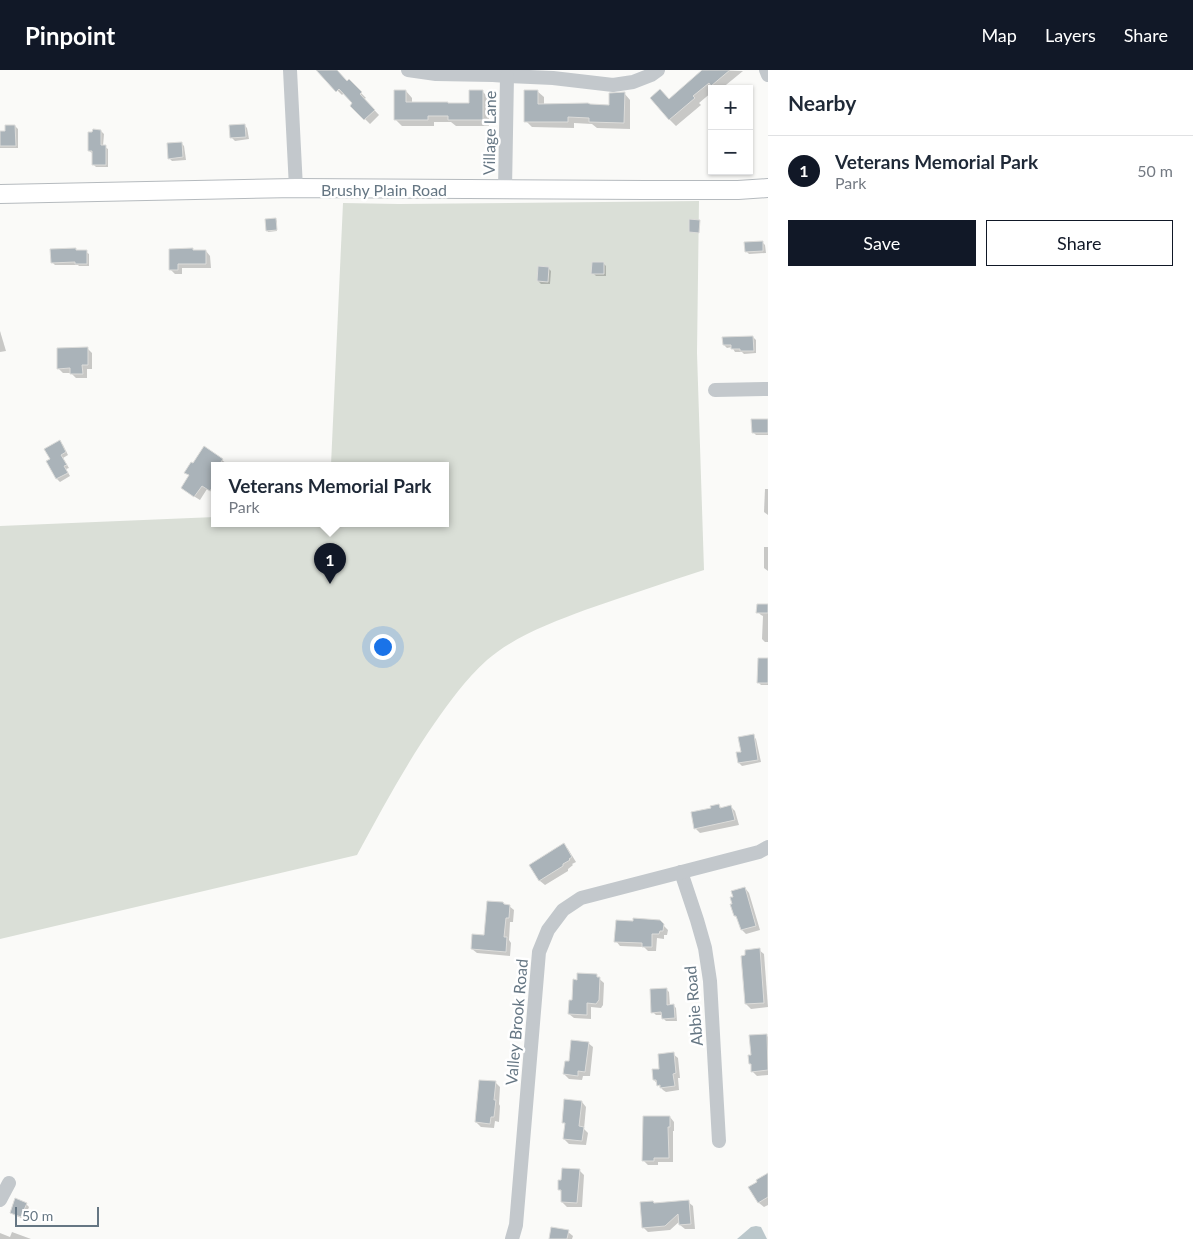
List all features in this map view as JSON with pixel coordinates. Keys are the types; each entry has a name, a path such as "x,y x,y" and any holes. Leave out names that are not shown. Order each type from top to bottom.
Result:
{"main road":[{"name":"Brushy Plain Road","path":"0,194 296,188 701,190 768,188"}],"street":[{"path":"290,70 296,188"},
{"path":"408,70 436,74 492,72 507,76 553,78 613,85 633,82 658,70"},
{"path":"766,70 768,75"},
{"name":"Village Lane","path":"505,189 507,76"},
{"path":"715,390 768,389"},
{"name":"Valley Brook Road","path":"512,1239 516,1225 539,952 548,930 563,910 582,898 759,852 768,847"},
{"name":"Abbie Road","path":"681,872 700,929 710,981 719,1140"},
{"path":"0,1200 9,1183"}],"shaded area":[{"path":"699,201 697,353 704,570 585,610 547,625 509,644 487,660 459,690 423,740 357,855 0,939 0,526 211,517 211,527 449,527 449,462 331,462 343,203"},
{"path":"751,1227 761,1227 767,1239 737,1239"}],"building":[{"path":"316,70 337,70 347,81 349,79 362,92 360,94 375,110 364,120 350,106 352,103 339,89 336,92"},
{"path":"702,70 730,70 712,85 709,83 693,96 695,98 669,120 650,98 660,89 669,99"},
{"path":"394,90 406,90 406,102 469,103 469,90 483,90 483,120 448,120 448,116 428,116 428,120 394,120"},
{"path":"524,90 538,90 538,104 588,103 609,105 609,93 625,92 624,123 589,122 589,118 568,117 568,122 524,122"},
{"path":"245,124 246,137 230,138 229,125"},
{"path":"5,125 15,125 16,146 0,146 0,131 5,131"},
{"path":"93,129 101,130 101,145 106,145 106,165 92,165 92,151 88,151 88,132 92,132"},
{"path":"182,142 183,157 168,159 167,143"},
{"path":"276,218 277,230 266,231 265,219"},
{"path":"689,219 700,220 699,233 689,232"},
{"path":"763,241 763,251 745,252 744,242"},
{"path":"76,248 76,250 87,250 87,264 75,264 75,262 51,263 50,249"},
{"path":"193,248 193,250 206,250 206,264 178,264 178,270 169,270 169,249"},
{"path":"592,262 604,262 604,274 591,274"},
{"path":"538,266 549,267 548,282 537,281"},
{"path":"753,336 754,351 740,351 740,349 731,349 731,345 723,345 722,337"},
{"path":"88,347 88,365 82,365 83,374 70,374 70,368 57,369 57,348"},
{"path":"751,419 768,419 768,433 752,433"},
{"path":"60,440 66,452 61,455 67,465 64,466 68,473 56,479 46,461 50,459 44,449"},
{"path":"204,446 223,459 221,462 211,462 210,491 202,486 194,497 181,488 189,475 184,473 191,462 193,463"},
{"path":"757,604 768,604 768,613 756,613"},
{"path":"758,658 768,658 768,683 757,683"},
{"path":"754,734 758,760 738,763 736,752 741,752 738,737"},
{"path":"719,804 720,808 731,805 735,820 694,829 691,812 711,808 710,806"},
{"path":"564,843 572,857 563,866 539,881 529,865"},
{"path":"745,887 756,926 741,930 730,904 732,904 730,897 733,897 731,891"},
{"path":"487,901 503,902 510,905 509,918 506,918 504,937 507,937 506,952 471,949 472,934 484,935"},
{"path":"633,918 660,920 664,924 663,931 660,931 659,934 652,934 652,947 642,947 642,943 614,942 616,920 633,921"},
{"path":"760,948 764,1003 745,1004 741,956 745,955 745,950"},
{"path":"577,973 597,974 597,977 600,977 599,1000 596,1004 587,1003 587,1015 568,1014 569,1000 572,1000 573,979 577,980"},
{"path":"667,988 667,1005 674,1004 675,1018 662,1019 661,1012 651,1013 650,989"},
{"path":"767,1034 768,1070 751,1072 748,1055 751,1055 749,1035"},
{"path":"571,1040 589,1042 585,1072 578,1071 578,1076 563,1074 565,1061 569,1061"},
{"path":"674,1052 676,1073 673,1074 675,1086 660,1088 660,1085 657,1086 656,1080 653,1080 652,1069 659,1069 658,1054"},
{"path":"479,1080 496,1081 494,1117 491,1117 490,1124 475,1122"},
{"path":"564,1099 582,1101 579,1126 584,1127 582,1141 563,1139 565,1123 562,1123"},
{"path":"643,1116 670,1116 670,1127 668,1127 669,1158 654,1158 654,1161 642,1161"},
{"path":"562,1168 580,1169 577,1203 561,1202 561,1190 558,1190 558,1180 561,1180"},
{"path":"768,1173 768,1197 758,1203 748,1187"},
{"path":"15,1198 27,1203 21,1217 10,1213"},
{"path":"689,1200 691,1224 679,1225 678,1214 665,1226 642,1228 640,1202 653,1201 654,1203"},
{"path":"551,1227 569,1230 567,1239 549,1239"}],"place":[{"name":"Veterans Memorial Park","path":"330,584"}]}
